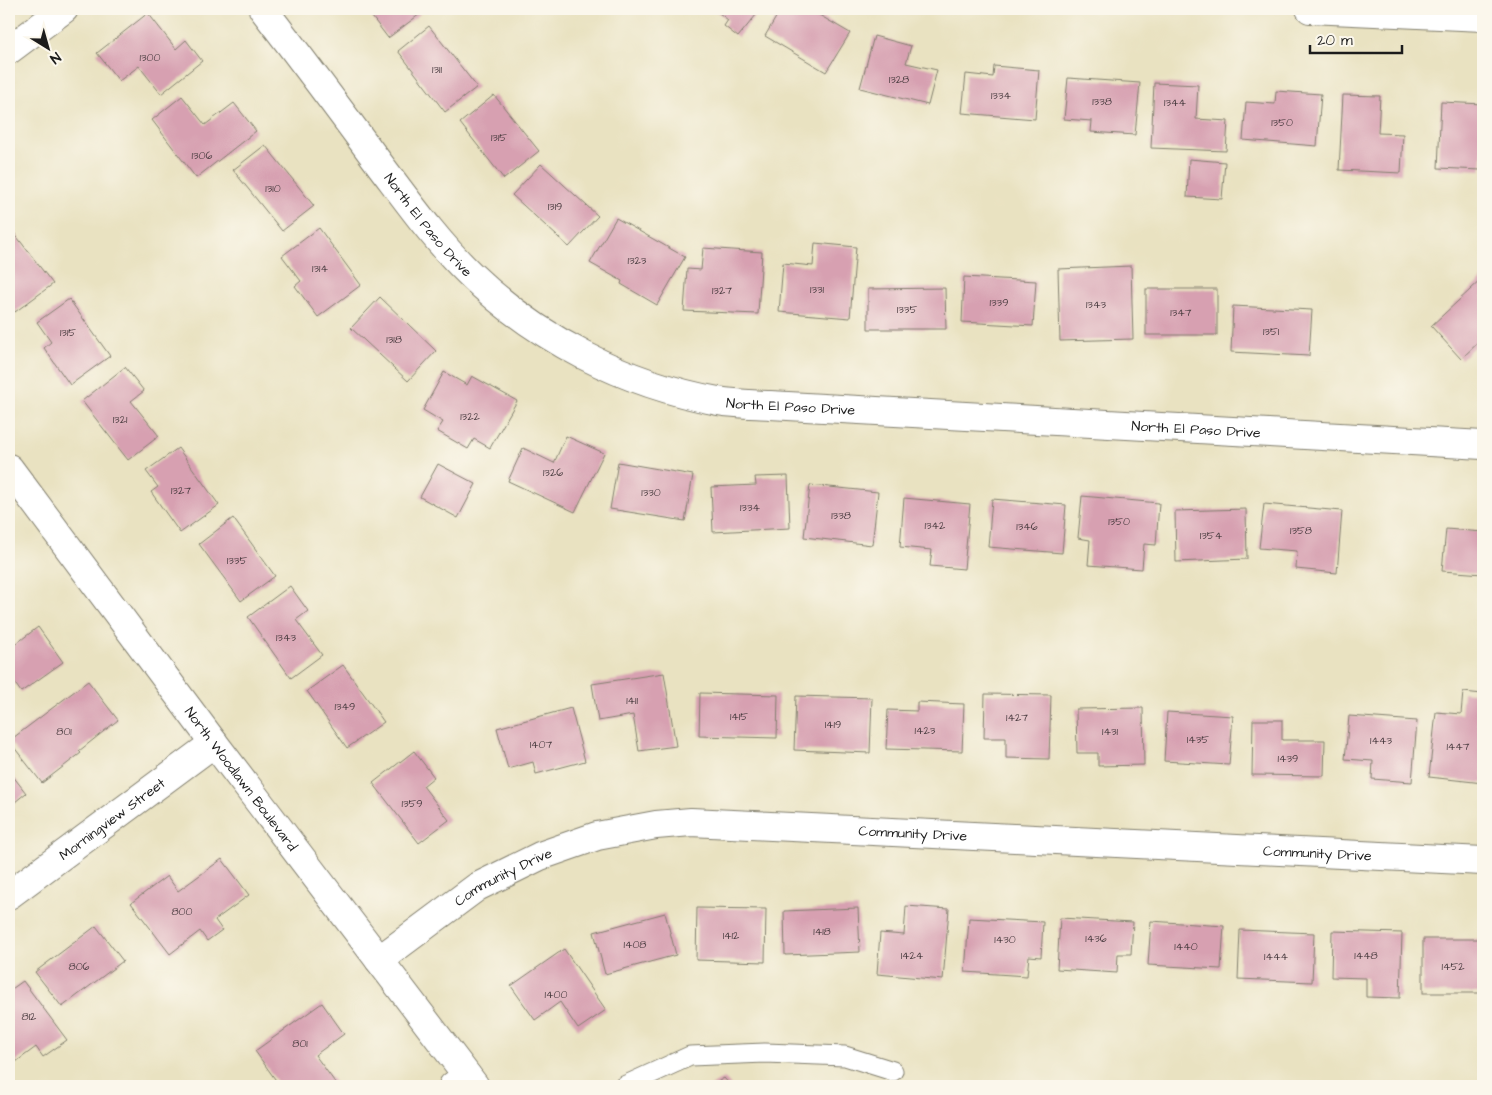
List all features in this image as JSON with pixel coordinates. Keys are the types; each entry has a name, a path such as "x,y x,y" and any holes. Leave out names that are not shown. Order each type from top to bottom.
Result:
{"street":[{"path":"9,50 64,9"},
{"name":"North El Paso Drive","path":"263,9 434,236 470,274 511,309 562,343 605,366 658,387 718,401 770,405 1483,445"},
{"path":"1310,9 1483,16"},
{"name":"North Woodlawn Boulevard","path":"9,468 379,960 465,1083"},
{"name":"Morningview Street","path":"9,895 214,743"},
{"name":"Community Drive","path":"379,960 477,887 540,856 597,836 656,825 691,822 1483,861"}],"lane":[{"path":"624,1086 690,1056 765,1053 845,1056 893,1071"}],"building":[{"path":"366,9 416,9 420,14 388,38"},
{"path":"714,9 761,9 738,37 724,26 728,20"},
{"path":"781,9 809,9 850,33 826,72 765,36"},
{"path":"148,13 176,49 186,40 202,61 161,94 139,66 119,81 97,53"},
{"path":"429,26 477,87 445,112 398,51"},
{"path":"874,36 911,46 906,63 937,70 928,105 860,88"},
{"path":"994,66 1039,70 1035,119 962,113 966,74 993,77"},
{"path":"1068,78 1140,83 1135,135 1091,132 1092,121 1064,119"},
{"path":"1154,83 1198,85 1196,119 1228,121 1226,151 1151,148"},
{"path":"1276,91 1321,94 1317,146 1243,140 1246,102 1275,104"},
{"path":"494,95 539,151 504,179 460,123"},
{"path":"1343,95 1380,96 1378,133 1403,134 1401,173 1339,170"},
{"path":"182,96 205,125 234,103 256,131 196,178 152,120"},
{"path":"1441,102 1483,104 1481,170 1438,168"},
{"path":"265,145 314,206 282,231 233,170"},
{"path":"1189,159 1225,162 1222,199 1187,197"},
{"path":"541,164 598,216 569,247 512,195"},
{"path":"616,218 685,257 657,305 621,284 622,281 590,263"},
{"path":"319,228 361,285 318,317 295,286 301,281 282,256"},
{"path":"11,229 53,284 15,312 9,303 9,230"},
{"path":"815,243 856,247 850,318 779,312 783,263 813,266"},
{"path":"703,248 762,252 758,314 684,311 687,269 701,270"},
{"path":"1131,266 1133,339 1060,341 1058,269"},
{"path":"964,277 1036,281 1033,326 962,322"},
{"path":"1483,278 1483,338 1461,359 1431,326"},
{"path":"945,288 946,329 868,329 868,289"},
{"path":"1146,289 1217,289 1217,335 1146,335"},
{"path":"380,297 436,351 408,381 351,328"},
{"path":"69,299 110,356 70,385 44,348 51,342 37,322"},
{"path":"1233,306 1312,310 1309,356 1231,352"},
{"path":"125,367 144,391 131,401 159,436 128,460 82,401"},
{"path":"444,372 467,385 472,376 517,401 490,448 474,439 468,449 437,431 443,422 423,410"},
{"path":"566,436 604,453 575,512 508,481 523,448 554,463"},
{"path":"178,448 219,505 180,533 151,492 158,487 146,471"},
{"path":"618,462 693,475 685,521 610,509"},
{"path":"438,464 476,484 458,518 420,497"},
{"path":"788,476 790,528 713,532 711,487 756,485 755,477"},
{"path":"810,485 878,492 872,545 804,537"},
{"path":"1082,496 1159,503 1156,545 1144,544 1142,569 1088,565 1090,540 1078,538"},
{"path":"904,498 970,504 964,569 930,566 932,550 900,547"},
{"path":"992,499 1066,505 1062,553 988,547"},
{"path":"1264,504 1342,511 1337,573 1296,569 1297,551 1259,548"},
{"path":"1246,509 1247,559 1176,562 1175,511"},
{"path":"233,518 275,576 241,601 199,544"},
{"path":"1446,529 1483,532 1483,574 1442,571"},
{"path":"290,586 308,611 296,620 322,655 291,678 248,617"},
{"path":"38,627 63,662 21,692 9,675 9,649"},
{"path":"343,665 384,722 347,748 307,691"},
{"path":"664,673 676,746 639,751 633,715 598,721 592,684"},
{"path":"88,681 118,720 79,751 81,753 42,783 9,741"},
{"path":"1463,692 1483,694 1483,783 1429,777 1436,712 1461,714"},
{"path":"700,693 778,695 777,738 699,736"},
{"path":"985,694 1051,695 1049,759 1006,758 1006,738 984,738"},
{"path":"796,696 872,698 870,753 794,750"},
{"path":"917,702 964,704 962,751 886,749 888,710 917,711"},
{"path":"571,708 585,761 536,774 533,762 508,769 497,728"},
{"path":"1143,708 1144,765 1098,766 1098,753 1077,753 1076,709"},
{"path":"1167,712 1233,716 1229,765 1164,761"},
{"path":"1349,716 1417,721 1412,782 1372,779 1373,761 1345,759"},
{"path":"1253,720 1282,720 1282,740 1325,740 1324,776 1252,775"},
{"path":"414,751 434,777 423,786 449,820 419,843 373,783"},
{"path":"9,771 26,793 9,807"},
{"path":"222,859 249,895 215,920 222,930 207,941 200,931 170,954 131,903 167,876 178,891"},
{"path":"906,906 949,909 943,980 877,974 880,933 904,935"},
{"path":"697,908 766,909 765,962 696,960"},
{"path":"858,908 860,952 785,955 784,911"},
{"path":"665,913 676,955 605,974 594,932"},
{"path":"969,918 1043,922 1041,957 1029,956 1027,976 965,972"},
{"path":"1060,918 1133,922 1131,954 1118,954 1117,973 1057,969"},
{"path":"1151,921 1224,926 1221,969 1148,965"},
{"path":"96,926 123,961 62,1007 35,972"},
{"path":"1240,930 1314,933 1312,982 1238,979"},
{"path":"1332,931 1402,933 1400,998 1366,997 1366,978 1331,977"},
{"path":"1423,939 1483,939 1483,993 1423,993"},
{"path":"564,949 606,1010 578,1029 560,1002 535,1020 511,986"},
{"path":"23,981 67,1040 43,1057 36,1047 9,1067 9,991"},
{"path":"322,1003 344,1034 315,1055 337,1085 280,1086 255,1051"},
{"path":"724,1078 731,1086 711,1086"}]}
